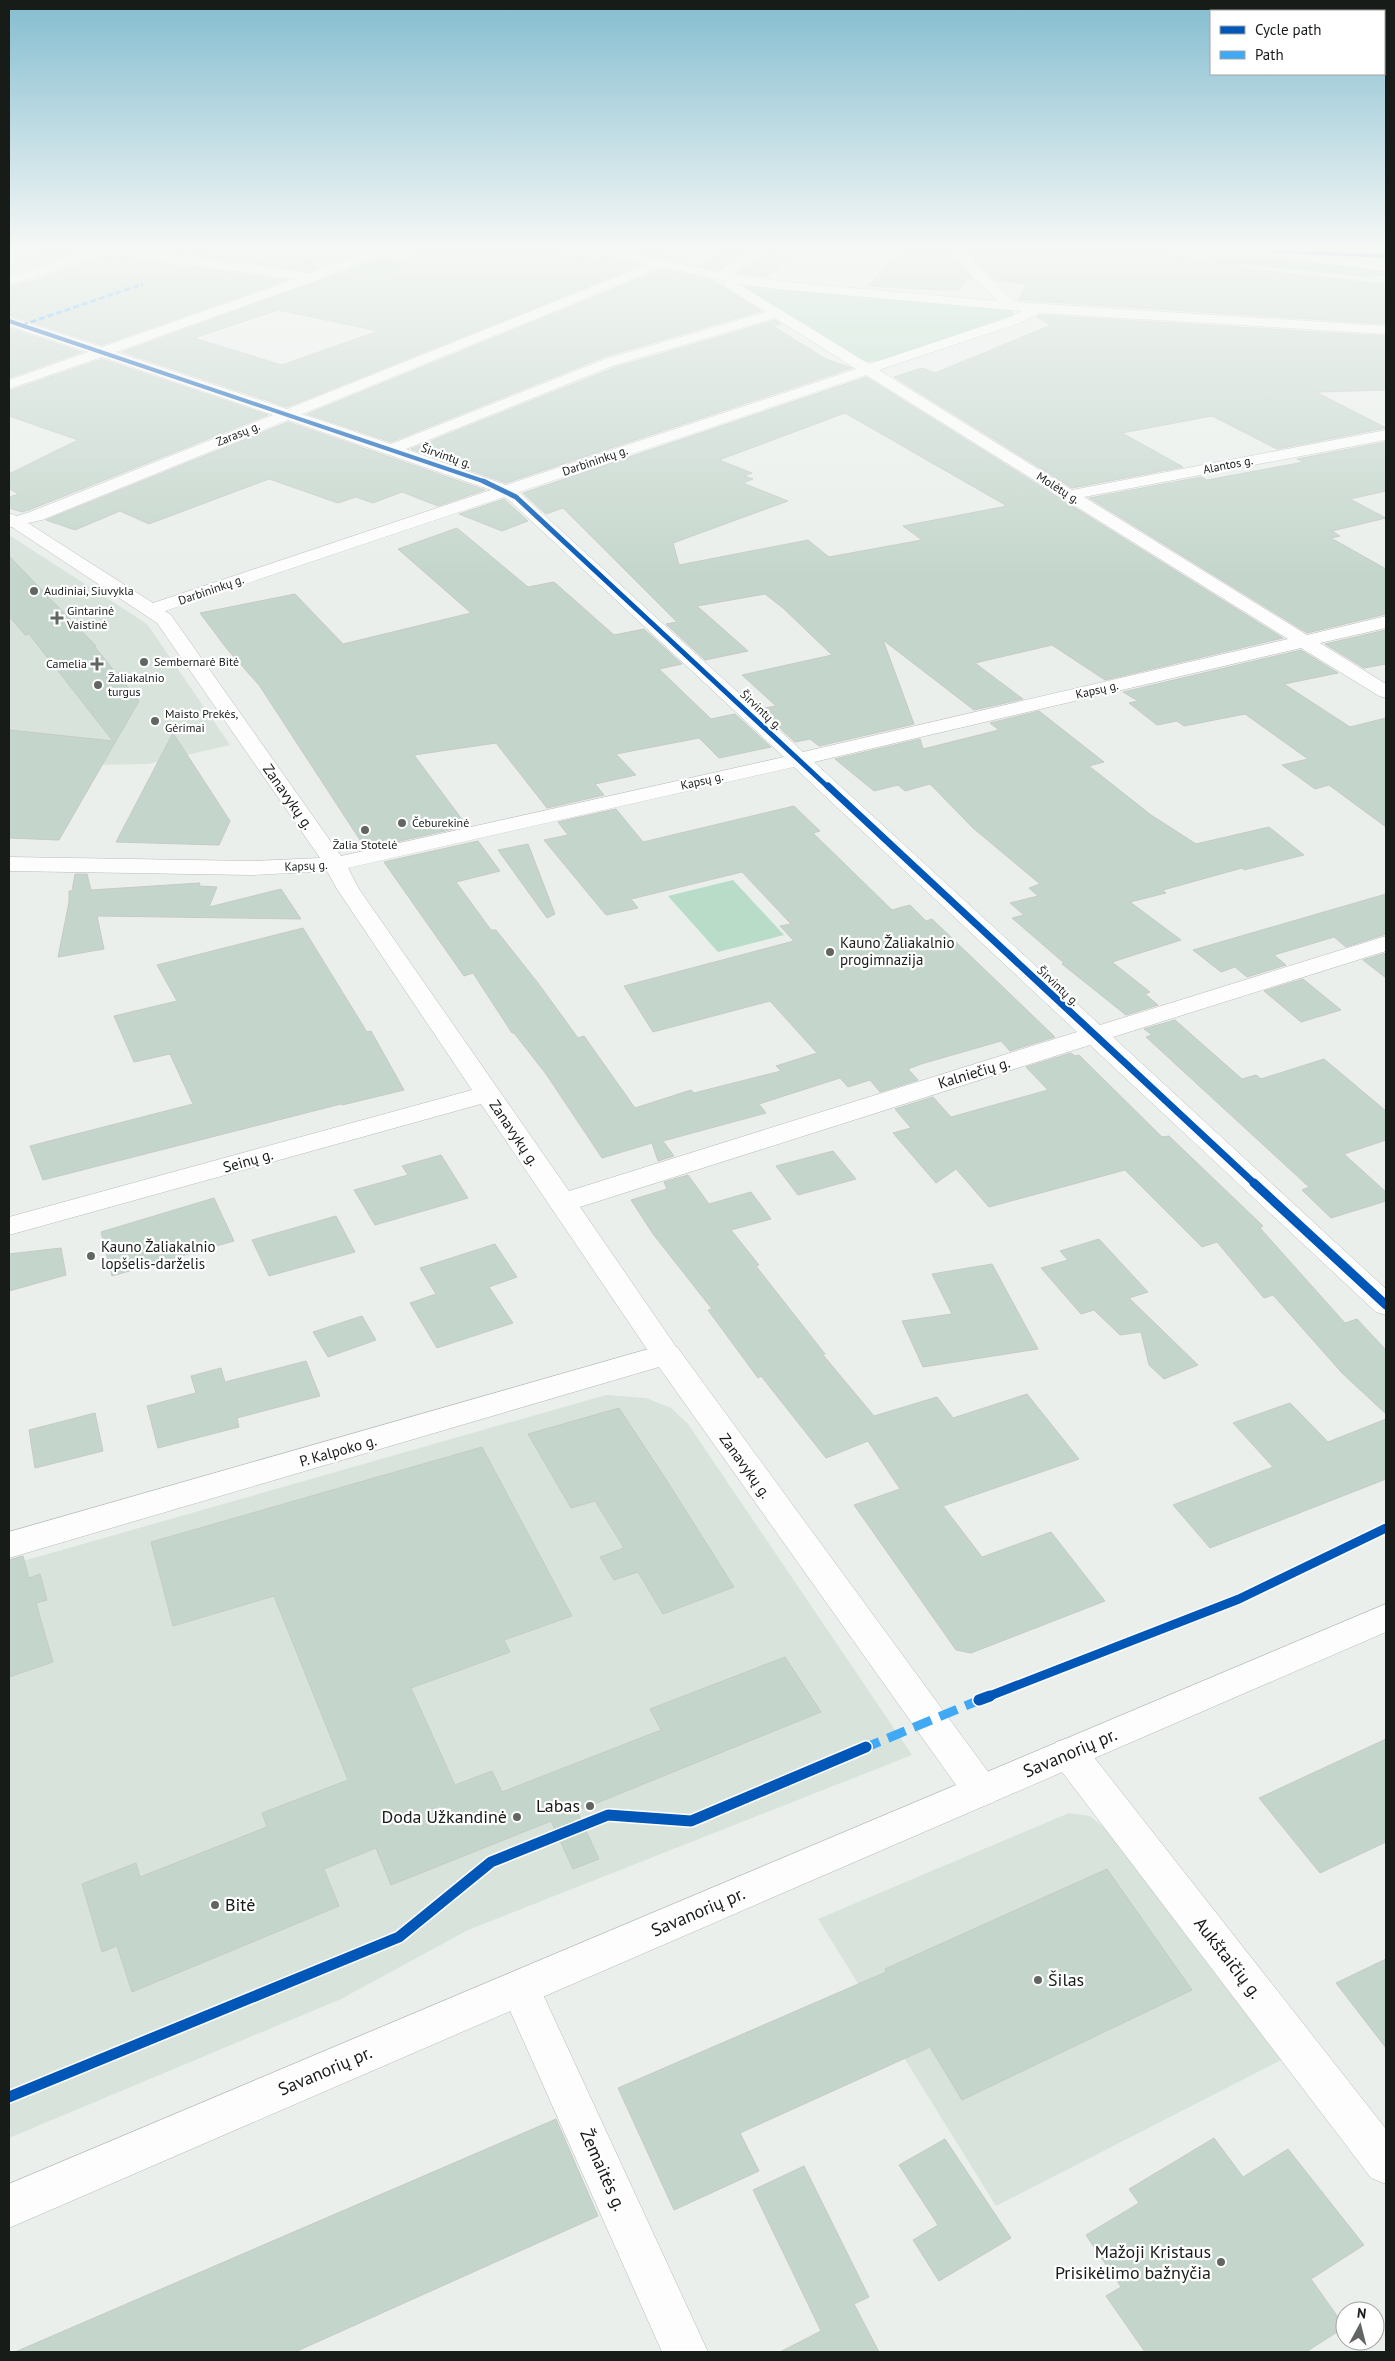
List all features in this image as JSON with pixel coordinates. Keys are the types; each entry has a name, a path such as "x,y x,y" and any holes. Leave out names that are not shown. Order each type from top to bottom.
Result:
{"street":[{"path":"9,385 89,356"},
{"name":"Širvintų g.","path":"113,356 391,449 507,491 908,860 1094,1036 1386,1305"},
{"name":"Zarasų g.","path":"11,521 36,516 431,356"},
{"path":"391,449 610,362 630,356"},
{"name":"Molėtų g.","path":"845,356 1386,692"},
{"name":"Darbininkų g.","path":"151,610 908,356"},
{"name":"Alantos g.","path":"1070,495 1386,435"},
{"name":"Zanavykų g.","path":"11,521 164,619 335,864 348,889 666,1354 981,1791"},
{"name":"Kapsų g.","path":"9,864 252,868 335,864 798,760 1386,622"},
{"name":"Kalniečių g.","path":"561,1202 1386,943"},
{"name":"Seinų g.","path":"9,1226 487,1094"},
{"name":"P. Kalpoko g.","path":"9,1545 666,1354"},
{"name":"Savanorių pr.","path":"9,2206 1386,1617"},
{"name":"Aukštaičių g.","path":"1069,1753 1386,2163"},
{"name":"Žemaitės g.","path":"520,1988 685,2352"}],"shaded area":[{"name":"Žaliakalnio turgus","path":"9,535 147,624 230,745 148,764 90,765 9,756"},
{"path":"606,1395 646,1398 671,1408 688,1424 912,1755 468,1930 341,1999 9,2138 9,1565"},
{"path":"1069,1813 1090,1816 1115,1837 1283,2059 996,2206 818,1919"}],"green space":[{"path":"853,356 893,356 867,362"},
{"path":"733,880 784,935 718,952 668,896"}],"building":[{"path":"9,356 70,356 9,378"},
{"path":"135,356 253,356 282,365 307,356 414,356 287,407"},
{"path":"449,356 607,356 391,442 307,414"},
{"path":"653,356 821,356 852,368 506,483 411,449 616,367"},
{"path":"976,356 1386,356 1386,390 1316,392 1386,428 1277,449 1212,416 1122,433 1183,467 1072,488 894,377 922,368 935,373"},
{"path":"102,359 268,415 29,510 22,512 9,508 9,497 19,494 9,489 9,474 78,440 9,416 9,391"},
{"path":"866,377 1283,638 1105,680 1052,645 975,663 1023,699 974,710 883,640 914,724 819,746 810,739 795,742 759,709 776,706 742,675 832,655 783,608 765,594 697,606 748,651 705,660 666,624 677,622 563,508 546,514 523,493","holes":["845,413 1007,506 903,526 922,540 829,557 808,540 679,565 673,543 788,501 743,483 753,479 744,476 752,473 719,460"]},
{"path":"288,422 485,490 438,506 402,492 373,503 356,497 338,503 269,479 149,524 120,511 75,530 46,520"},
{"path":"1386,442 1386,491 1350,499 1386,518 1332,531 1340,536 1331,538 1386,569 1386,614 1307,633 1089,498 1201,477 1207,480 1304,462 1297,459"},
{"path":"504,499 528,521 502,531 459,514"},
{"path":"457,528 528,587 554,582 614,635 644,629 682,664 659,669 711,719 735,714 771,747 719,758 699,738 616,754 636,775 595,784 604,795 547,808 496,743 414,755 467,826 373,847 367,838 360,840 259,685 227,649 200,613 295,594 343,644 471,613 398,549"},
{"path":"9,556 96,646 94,646 139,701 59,840 9,838 9,730 113,741 29,634 25,635 9,616"},
{"path":"1386,630 1386,664 1364,668 1325,644"},
{"path":"1301,650 1338,673 1284,684 1350,727 1386,718 1386,827 1329,785 1315,789 1282,765 1308,759 1245,714 1184,726 1177,721 1157,725 1129,703 1138,701 1123,692"},
{"path":"1039,711 1104,762 1089,766 1151,815 1196,844 1269,827 1304,855 1244,870 1242,868 1163,890 1166,893 1130,902 1181,940 1112,962 1150,992 1145,994 1158,1005 1126,1015 1062,964 1064,963 1012,918 1024,915 1010,903 1038,896 1029,888 1040,884 973,828 930,784 905,791 898,785 874,791 835,759 920,739 923,749 999,730 990,723"},
{"path":"173,733 230,821 219,845 116,842"},
{"path":"794,806 820,831 813,833 892,910 910,905 926,921 932,919 1055,1037 1010,1051 1001,1041 921,1064 908,1069 918,1080 880,1092 870,1080 848,1087 840,1078 759,1104 766,1113 663,1141 674,1156 658,1161 652,1143 602,1158 546,1074 514,1033 512,1033 473,973 464,976 384,862 478,841 500,871 456,882 491,930 496,930 538,983 578,1038 584,1036 635,1108 691,1090 694,1093 781,1071 776,1066 817,1053 770,1001 653,1032 624,986 794,941 780,926 791,924 742,872 631,899 638,908 606,915 544,840 568,835 558,822 616,809 643,842"},
{"path":"528,844 555,914 547,918 498,850"},
{"path":"75,874 87,874 91,890 200,883 199,886 217,887 209,907 281,889 301,919 97,916 104,949 58,957 69,902 69,891 72,891"},
{"path":"1386,894 1386,934 1346,947 1334,937 1274,955 1286,965 1247,977 1235,967 1221,972 1193,950"},
{"path":"303,928 367,1032 371,1031 404,1090 341,1104 43,1180 30,1146 193,1104 170,1054 134,1062 114,1016 177,1001 157,965"},
{"path":"1386,953 1386,978 1363,960"},
{"path":"1303,979 1341,1010 1301,1022 1264,991"},
{"path":"1175,1020 1242,1079 1256,1075 1261,1079 1324,1059 1386,1111 1386,1140 1344,1154 1386,1192 1386,1201 1331,1218 1302,1190 1309,1187 1146,1037 1152,1035 1144,1029"},
{"path":"1071,1053 1075,1056 1079,1055 1162,1137 1169,1136 1263,1226 1260,1228 1345,1323 1357,1319 1386,1350 1386,1414 1342,1373 1273,1295 1264,1298 1217,1242 1202,1247 1125,1170 989,1207 956,1169 936,1183 893,1133 911,1128 895,1109 933,1097 951,1117 1048,1090 1026,1067"},
{"path":"833,1151 856,1179 798,1195 776,1166"},
{"path":"441,1155 468,1198 375,1225 354,1190 408,1175 402,1166"},
{"path":"688,1175 709,1204 751,1192 771,1219 731,1230 759,1265 756,1266 825,1354 823,1355 874,1416 937,1397 953,1418 1027,1394 1079,1459 943,1506 982,1557 1051,1532 1105,1601 971,1653 956,1650 854,1505 900,1489 868,1441 826,1458 761,1376 758,1378 708,1310 712,1309 653,1234 631,1200 667,1189 664,1182"},
{"path":"214,1198 234,1241 112,1276 101,1232"},
{"path":"336,1216 355,1252 269,1276 252,1240"},
{"path":"1099,1239 1148,1292 1129,1298 1198,1365 1164,1379 1149,1365 1141,1332 1120,1335 1094,1310 1081,1314 1041,1268 1068,1260 1060,1251"},
{"path":"495,1244 517,1277 489,1287 513,1323 437,1348 410,1303 436,1294 420,1268"},
{"path":"61,1248 66,1275 9,1291 9,1254"},
{"path":"992,1264 1038,1349 923,1367 902,1321 952,1314 932,1274"},
{"path":"362,1316 376,1340 328,1357 313,1332"},
{"path":"306,1361 320,1396 237,1418 239,1427 158,1448 147,1406 196,1393 191,1376 221,1368 225,1382"},
{"path":"1290,1403 1328,1442 1386,1419 1386,1479 1210,1548 1173,1505 1273,1467 1233,1423"},
{"path":"619,1408 734,1587 663,1614 638,1572 614,1580 600,1557 624,1548 595,1501 571,1508 528,1434"},
{"path":"95,1413 103,1451 35,1468 29,1430"},
{"path":"482,1447 572,1616 504,1640 510,1652 411,1688 455,1785 492,1771 502,1792 661,1730 650,1709 785,1657 821,1712 577,1811 599,1859 573,1869 551,1821 391,1885 376,1848 324,1869 339,1906 132,1992 117,1946 102,1952 82,1884 136,1863 140,1877 267,1827 262,1813 348,1780 274,1596 173,1626 151,1542"},
{"path":"23,1556 29,1578 40,1574 47,1600 36,1603 53,1662 9,1677 9,1560"},
{"path":"1386,1739 1386,1842 1320,1873 1259,1798"},
{"path":"1107,1869 1192,1990 962,2100 930,2047 740,2133 759,2171 674,2210 618,2088 886,1972 885,1969"},
{"path":"1386,1959 1386,2048 1336,1983"},
{"path":"556,2119 598,2216 295,2352 15,2352"},
{"name":"Mažoji Kristaus Prisikėlimo bažnyčia","path":"1214,2138 1243,2177 1288,2149 1364,2245 1311,2279 1335,2313 1335,2333 1306,2352 1145,2352 1106,2296 1121,2287 1086,2235 1139,2203 1129,2189"},
{"path":"945,2139 1011,2238 939,2281 913,2240 938,2225 899,2165"},
{"path":"804,2166 869,2297 854,2304 879,2352 780,2352 821,2331 753,2190"}],"marked path":[{"path":"862,1749 982,1699"}],"cycle path":[{"path":"114,356 489,483 516,497 1386,1305"},
{"path":"979,1700 1239,1599 1386,1528"},
{"path":"9,2097 399,1937 491,1862 608,1815 691,1821 866,1747"}],"place":[{"name":"Audiniai, Siuvykla","path":"34,591"},
{"name":"Gintarinė Vaistinė","path":"57,618"},
{"name":"Sembernarė Bitė","path":"144,662"},
{"name":"Camelia","path":"97,664"},
{"name":"Žaliakalnio turgus","path":"98,685"},
{"name":"Maisto Prekės, Gėrimai","path":"155,721"},
{"name":"Čeburekinė","path":"402,823"},
{"name":"Žalia Stotelė","path":"365,830"},
{"name":"Kauno Žaliakalnio progimnazija","path":"830,952"},
{"name":"Kauno Žaliakalnio lopšelis-darželis","path":"91,1256"},
{"name":"Labas","path":"590,1806"},
{"name":"Doda Užkandinė","path":"517,1817"},
{"name":"Bitė","path":"215,1905"},
{"name":"Šilas","path":"1038,1980"},
{"name":"Mažoji Kristaus Prisikėlimo bažnyčia","path":"1221,2262"}]}
